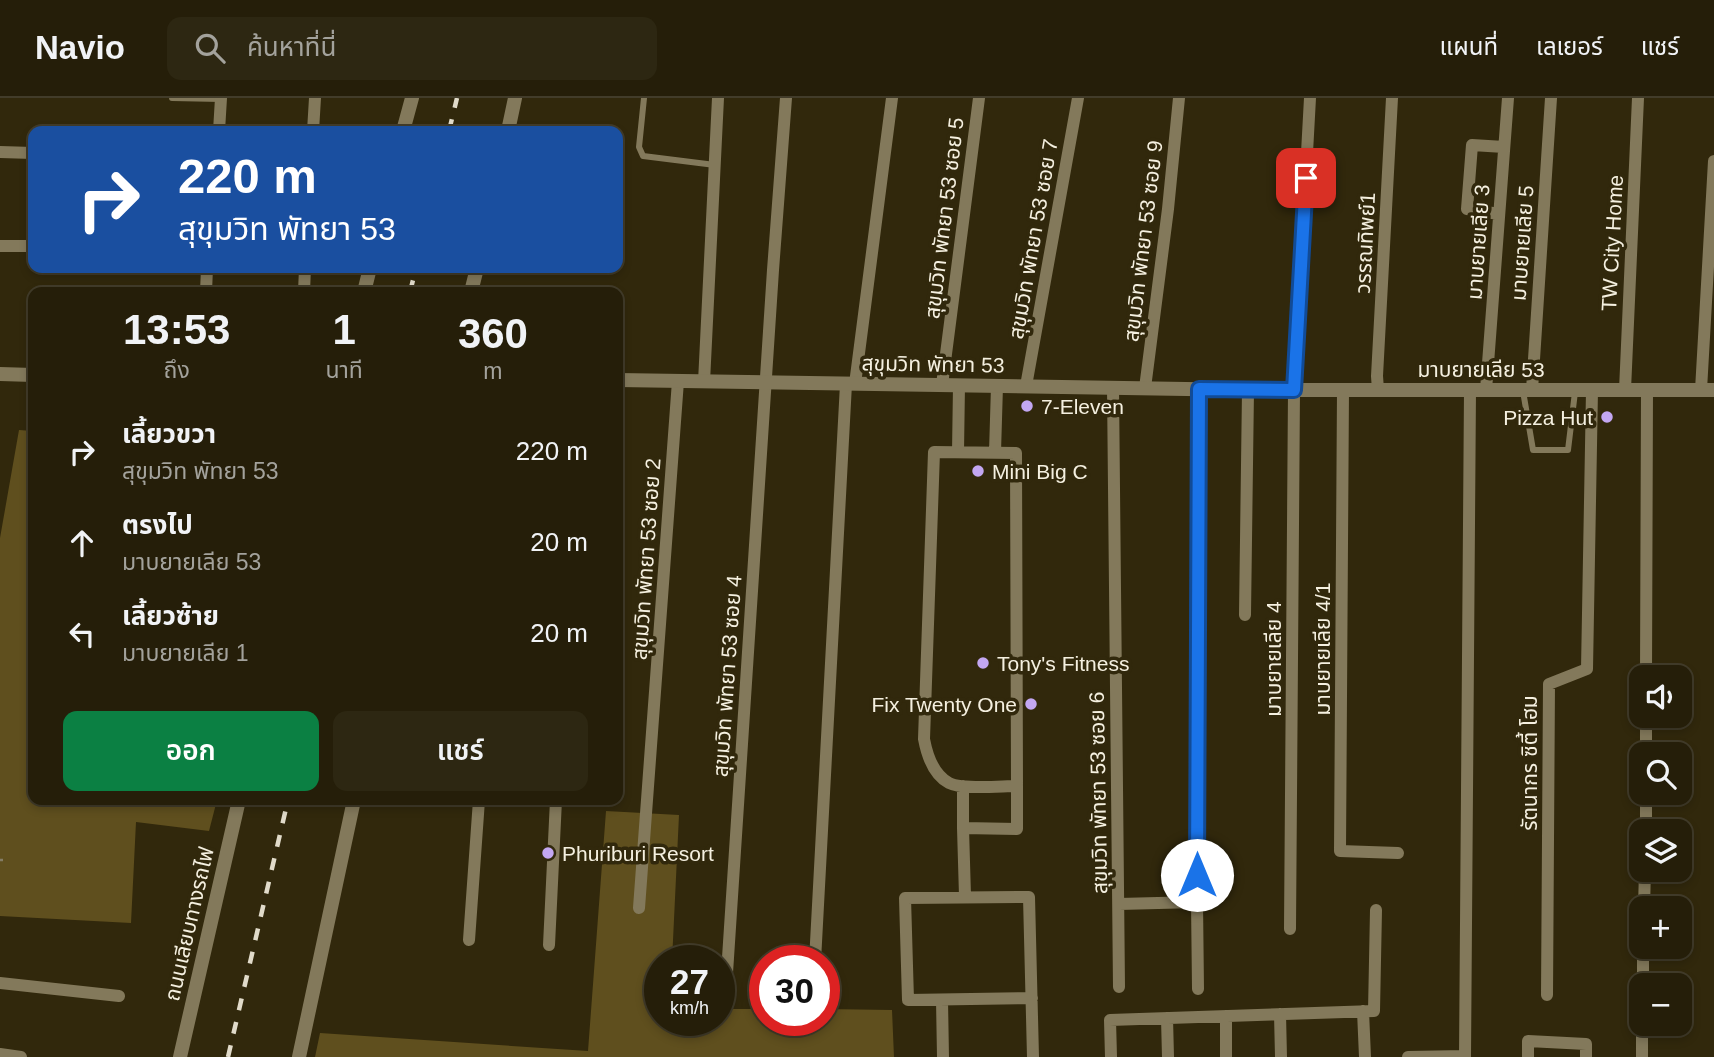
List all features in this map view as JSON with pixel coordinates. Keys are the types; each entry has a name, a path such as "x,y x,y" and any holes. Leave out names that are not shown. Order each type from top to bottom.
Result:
{"street":[{"path":"313,126 315,98"},
{"path":"404,126 412,98"},
{"path":"509,126 515,98"},
{"path":"704,382 718,98"},
{"name":"สุขุมวิท พัทยา 53 ซอย 4","path":"729,945 786,98"},
{"path":"816,945 851,384 892,98"},
{"name":"สุขุมวิท พัทยา 53 ซอย 5","path":"943,385 979,98"},
{"name":"สุขุมวิท พัทยา 53 ซอย 7","path":"1026,386 1078,98"},
{"name":"สุขุมวิท พัทยา 53 ซอย 9","path":"1145,388 1179,98"},
{"name":"มาบยายเลีย 4","path":"1290,929 1294,390 1310,98"},
{"name":"วรรณทิพย์1","path":"1378,390 1392,98"},
{"name":"มาบยายเลีย 3","path":"1486,390 1508,98"},
{"name":"มาบยายเลีย 5","path":"1527,390 1551,98"},
{"name":"TW City Home","path":"1625,390 1638,98"},
{"path":"219,126 221,99"},
{"path":"1499,214 1467,209 1472,145 1504,147"},
{"path":"0,152 28,153"},
{"path":"1707,390 1714,161"},
{"path":"0,246 28,246"},
{"path":"0,374 28,374"},
{"name":"สุขุมวิท พัทยา 53","path":"623,380 1248,390"},
{"name":"สุขุมวิท พัทยา 53 ซอย 2","path":"639,908 678,381"},
{"path":"958,452 959,385"},
{"path":"995,452 997,386"},
{"name":"สุขุมวิท พัทยา 53 ซอย 6","path":"1113,388 1119,987"},
{"path":"1198,989 1199,389"},
{"path":"1245,615 1248,390"},
{"name":"มาบยายเลีย 53","path":"1248,390 1707,390"},
{"name":"มาบยายเลีย 4/1","path":"1343,390 1340,851 1398,853"},
{"path":"1408,1057 1465,1056 1469,390"},
{"name":"รัตนากร ซิตี้ โฮม","path":"1547,995 1549,684 1587,669 1592,390"},
{"path":"1646,665 1647,390"},
{"path":"963,828 1017,829 1017,786 1016,453 934,452 924,739 927,755 936,770 948,782 963,786 1017,786"},
{"path":"963,786 965,896"},
{"name":"ถนนเลียบทางรถไฟ","path":"180,1057 238,805"},
{"path":"299,1057 353,805"},
{"path":"469,940 479,805"},
{"path":"548,945 556,805"},
{"path":"1032,998 908,1000 905,898 1029,897 1032,998 1033,1057"},
{"path":"1119,904 1197,902"},
{"path":"1365,1057 1376,910"},
{"path":"0,983 119,996"},
{"path":"942,1000 943,1057"},
{"path":"1111,1057 1111,1020 1368,1011"},
{"path":"1280,1014 1281,1057"},
{"path":"1226,1016 1226,1057"},
{"path":"1167,1018 1168,1057"},
{"path":"1642,1036 1642,1057"},
{"path":"1528,1057 1528,1041 1586,1044 1586,1057"},
{"path":"0,1054 21,1057"}],"lane":[{"path":"172,98 221,99"},
{"path":"644,98 639,147 643,156 715,165"},
{"path":"1527,390 1533,450 1568,450 1575,390"}],"shaded area":[{"path":"19,430 28,431 28,805 216,805 209,831 136,822 131,923 0,916 0,538"},
{"path":"606,811 679,815 673,945 644,945 644,1036 735,1036 735,1009 749,1009 749,1036 840,1036 840,1009 892,1010 894,1057 315,1057 320,1033 588,1051"}],"railway":[{"path":"450,126 457,98"},
{"path":"411,287 415,273"},
{"path":"228,1057 287,805"}],"place":[{"name":"7-Eleven","path":"1027,406"},
{"name":"Pizza Hut","path":"1607,417"},
{"name":"Mini Big C","path":"978,471"},
{"name":"Tony's Fitness","path":"983,663"},
{"name":"Fix Twenty One","path":"1031,704"},
{"name":"Phuriburi Resort","path":"548,853"}],"route":[{"path":"1197,875 1199,389 1294,390 1306,178"}]}
